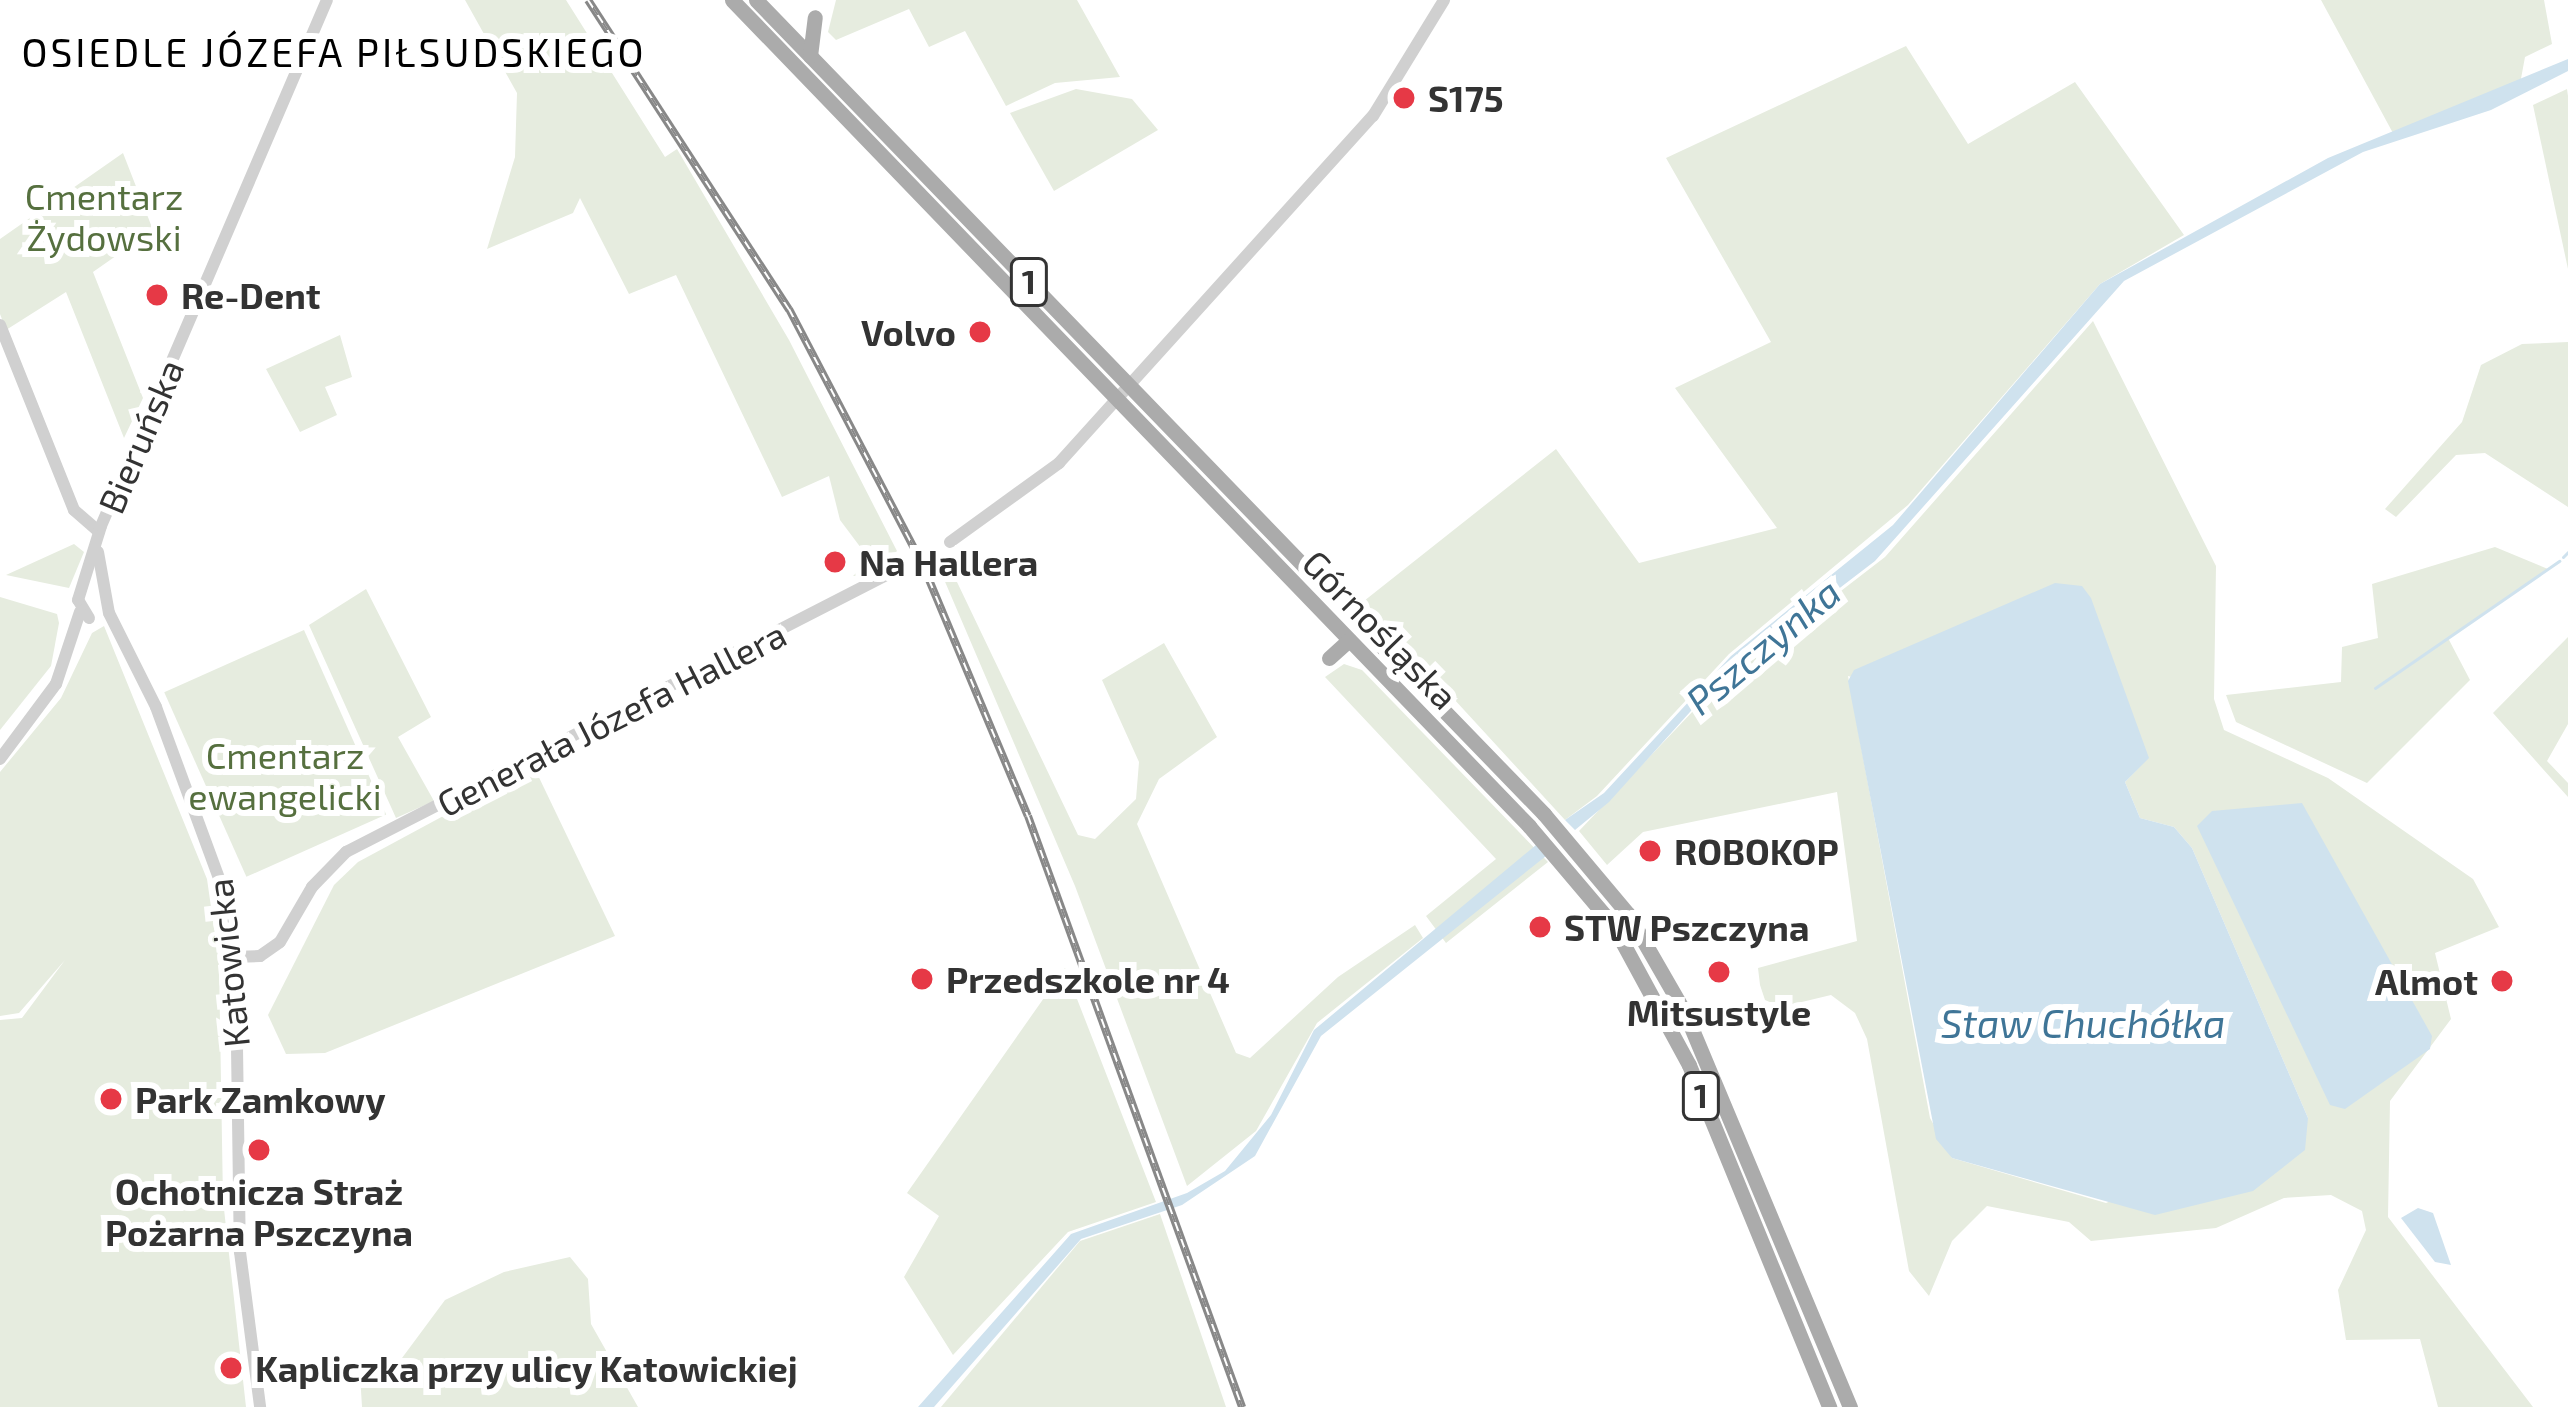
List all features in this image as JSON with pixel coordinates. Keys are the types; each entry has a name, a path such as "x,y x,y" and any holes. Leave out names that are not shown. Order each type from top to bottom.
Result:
{"main road":[{"name":"Górnośląska","path":"732,0 1529,826 1564,850 1628,914 1678,998 1850,1407"},
{"name":"Górnośląska","path":"757,0 1544,814 1670,1023 1829,1407"},
{"path":"810,56 815,17"},
{"path":"1329,658 1349,640"}],"street":[{"name":"Bieruńska","path":"0,759 50,695 85,615 85,587 98,537 327,0"},
{"path":"950,542 1041,480 1116,399 1372,116 1444,0"},
{"path":"0,325 74,511 98,537"},
{"name":"Bieruńska","path":"98,537 109,613"},
{"name":"Generała Józefa Hallera","path":"232,957 260,956 280,942 312,887 346,852 892,572"},
{"path":"85,587 105,587"},
{"path":"85,615 109,613"},
{"name":"Katowicka","path":"109,613 125,634 207,833 232,957 236,1190 260,1407"}],"green space":[{"path":"465,0 566,0 665,157 677,149 789,340 897,551 872,575 853,576 870,560 840,520 829,476 782,497 676,275 629,294 580,198 573,213 487,249 515,157 517,93"},
{"path":"836,0 1077,0 1120,77 1055,83 1006,106 965,31 929,47 909,9 836,40 828,32"},
{"path":"2321,0 2544,0 2552,44 2525,57 2520,84 2394,135"},
{"path":"1906,46 1968,144 2075,82 2184,235 2100,284 1908,505 1729,654 1597,796 1565,820 1364,601 1556,449 1639,563 1777,528 1675,388 1771,342 1666,158"},
{"path":"1076,89 1132,99 1158,130 1054,191 1010,113"},
{"path":"2567,89 2568,96 2568,269 2533,105"},
{"name":"Cmentarz Żydowski","path":"123,153 153,230 93,272 143,398 124,438 66,292 6,330 0,314 0,239"},
{"path":"2093,321 2216,566 2214,699 2224,730 2328,778 2473,879 2499,927 2435,953 2451,1019 2390,1101 2388,1217 2533,1407 2438,1407 2420,1339 2346,1340 2338,1290 2366,1230 2362,1211 2331,1195 2284,1198 2216,1228 2091,1241 2069,1222 1987,1206 1952,1241 1929,1296 1909,1271 1867,1039 1855,1013 1831,995 1781,1007 1765,1000 1760,985 1758,968 1857,941 1837,792 1643,832 1607,865 1579,831 1714,689 1885,557","holes":["1848,676 2148,758 2125,782 2140,818 2174,827 2192,848 2308,1118 2106,1203 1952,1158 1930,1118"]},
{"path":"340,335 352,377 325,387 337,415 300,432 266,369"},
{"path":"2568,342 2568,507 2485,453 2456,455 2396,517 2385,509 2462,422 2481,365 2522,344"},
{"path":"74,544 84,552 69,588 6,575"},
{"path":"2495,547 2548,569 2448,638 2470,680 2367,783 2236,722 2226,695 2341,682 2342,647 2378,638 2372,584"},
{"path":"946,559 1078,835 1095,839 1136,799 1139,762 1102,680 1164,643 1217,737 1159,779 1137,824 1236,1053 1250,1058 1338,977 1415,925 1423,938 1317,1023 1256,1131 1187,1186 1075,886 937,563"},
{"path":"366,589 431,717 398,737 434,801 396,818 309,625"},
{"path":"0,597 57,614 59,623 51,666 0,730"},
{"name":"Park Zamkowy","path":"104,626 207,879 219,963 223,1200 246,1407 0,1407 0,1020 22,1018 65,960 19,1013 0,1016 0,772 61,698 92,633"},
{"name":"Cmentarz ewangelicki","path":"304,630 386,815 246,877 164,692"},
{"path":"2568,637 2568,724 2547,761 2568,783 2568,797 2493,713"},
{"path":"1344,664 1362,670 1548,862 1446,943 1426,916 1496,859 1325,677"},
{"path":"534,767 615,936 325,1053 286,1054 268,1015 334,885 358,862"},
{"path":"1065,968 1156,1202 1068,1232 953,1355 904,1277 939,1216 907,1193"},
{"path":"1160,1214 1226,1407 941,1407 1080,1241"},
{"path":"570,1257 588,1279 591,1324 638,1407 362,1407 360,1374 402,1358 445,1300 504,1272"}],"water":[{"name":"Pszczynka","path":"2568,59 2568,71 2491,110 2363,152 2124,281 1875,561 1717,682 1609,802 1575,830 1565,820 1604,793 1731,656 1893,525 2100,284 2328,158"},
{"name":"Staw Chuchółka","path":"2055,583 2082,586 2091,598 2149,758 2125,782 2140,818 2174,827 2192,848 2308,1118 2305,1150 2253,1191 2155,1215 1952,1158 1936,1139 1848,681 1854,670"},
{"path":"2302,803 2432,1036 2430,1049 2345,1109 2330,1105 2197,826 2212,811"},
{"path":"1536,845 1546,856 1321,1036 1255,1156 1182,1205 1081,1239 934,1407 918,1407 1071,1234 1187,1193 1225,1171 1271,1115 1314,1030"},
{"path":"2418,1208 2433,1213 2451,1265 2435,1262 2401,1218"}],"waterway":[{"path":"2563,557 2568,552"},
{"path":"2375,688 2559,561"}],"railway":[{"path":"588,0 789,309 922,563 1028,816 1242,1407"}],"place":[{"name":"S175","path":"1404,98"},
{"name":"Re-Dent","path":"157,295"},
{"name":"Volvo","path":"980,332"},
{"name":"Na Hallera","path":"835,562"},
{"name":"ROBOKOP","path":"1650,851"},
{"name":"STW Pszczyna","path":"1540,927"},
{"name":"Mitsustyle","path":"1719,972"},
{"name":"Przedszkole nr 4","path":"922,979"},
{"name":"Almot","path":"2502,981"},
{"name":"Park Zamkowy","path":"111,1099"},
{"name":"Ochotnicza Straż Pożarna Pszczyna","path":"259,1150"},
{"name":"Kapliczka przy ulicy Katowickiej","path":"231,1368"}],"district":[{"name":"OSIEDLE JÓZEFA PIŁSUDSKIEGO","path":"334,52"}]}
